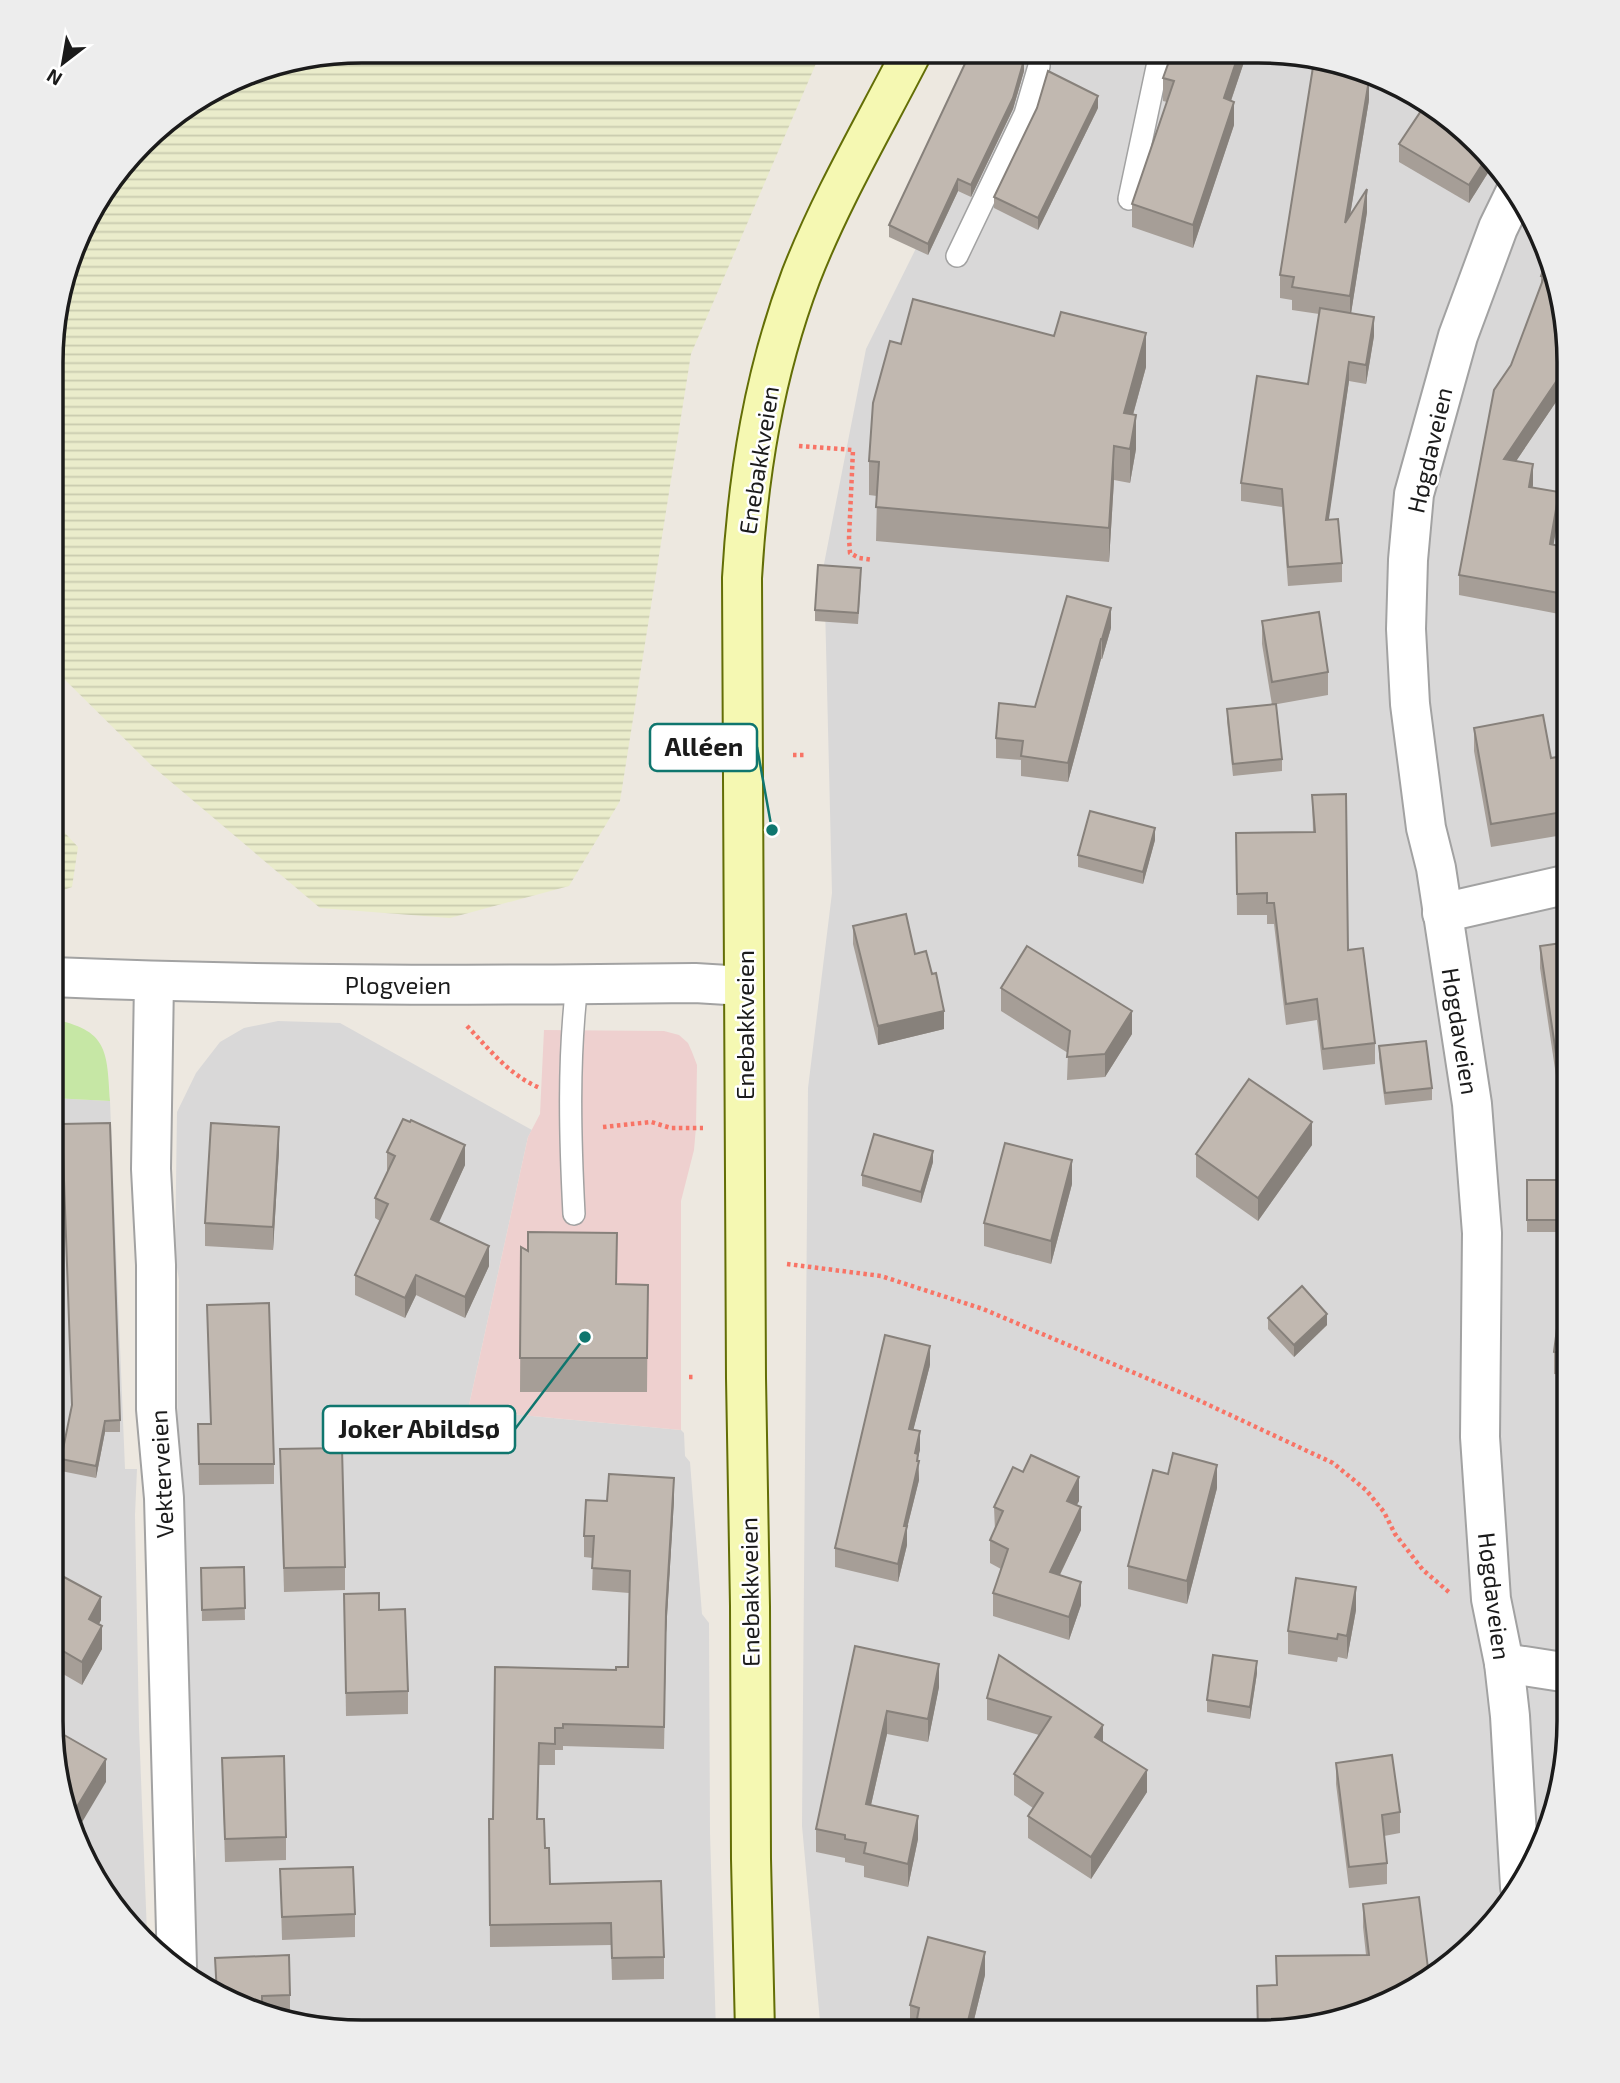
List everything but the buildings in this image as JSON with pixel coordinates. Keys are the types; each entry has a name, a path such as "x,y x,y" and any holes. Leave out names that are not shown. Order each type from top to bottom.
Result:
{"main road":[{"name":"Enebakkveien","path":"755,2020 746,1378 742,578 746,518 754,450 782,333 801,276 843,183 906,63"}],"street":[{"name":"Høgdaveien","path":"1511,202 1498,228 1458,336 1414,494 1408,560 1407,615 1410,704 1426,828 1436,868 1472,1104 1482,1233 1480,1437 1491,1599 1504,1662 1510,1716 1519,1867"},
{"path":"1442,913 1557,887"},
{"name":"Plogveien","path":"63,977 382,984 695,983 744,986"},
{"name":"Vekterveien","path":"154,981 151,1169 156,1265 156,1409 164,1498 177,1955"},
{"path":"1504,1662 1557,1671"}],"lane":[{"path":"957,256 1025,114 1039,63"},
{"path":"1129,200 1158,63"},
{"path":"574,1214 570,1131 573,1019 577,984"}],"path":[{"path":"800,446 853,450 850,552 859,558 873,559"},
{"path":"793,755 804,755"},
{"path":"467,1025 514,1074 544,1089"},
{"path":"570,1131 651,1122 671,1128 703,1128"},
{"path":"787,1264 881,1276 983,1308 1196,1399 1333,1464 1366,1490 1384,1511 1395,1534 1423,1570 1441,1587 1496,1625"},
{"path":"689,1377 696,1377"}],"shaded area":[{"path":"1008,63 1278,64 1336,73 1373,86 1424,113 1455,137 1483,165 1517,212 1534,247 1547,284 1557,362 1557,1721 1554,1760 1547,1799 1534,1836 1517,1871 1483,1918 1455,1946 1424,1970 1373,1997 1336,2010 1258,2020 820,2020 802,1826 808,1088 832,893 824,564 866,349"},
{"path":"278,1021 340,1023 532,1130 528,1137 468,1410 681,1430 684,1433 685,1456 690,1462 702,1614 709,1623 710,1833 716,2020 342,2019 284,2010 247,1997 197,1971 188,1622 177,1446 177,1112 196,1073 220,1042 244,1028"},
{"path":"544,1030 664,1031 679,1035 688,1043 697,1065 694,1150 681,1201 681,1430 468,1410 528,1137 540,1114"},
{"path":"63,1099 110,1101 125,1469 137,1469 135,1515 147,1928 113,1887 86,1836 73,1799 64,1741"}],"green space":[{"path":"362,63 816,63 691,354 620,801 569,886 450,918 320,908 151,765 63,678 63,362 66,323 73,284 86,247 103,212 137,165 165,137 212,103 247,86 284,73 323,66"},
{"path":"63,831 78,847 72,887 63,890"},
{"path":"63,1022 84,1029 101,1045 108,1068 110,1101 63,1099"}],"place":[{"name":"Alléen","path":"772,830"},
{"name":"Joker Abildsø","path":"585,1337"}]}
